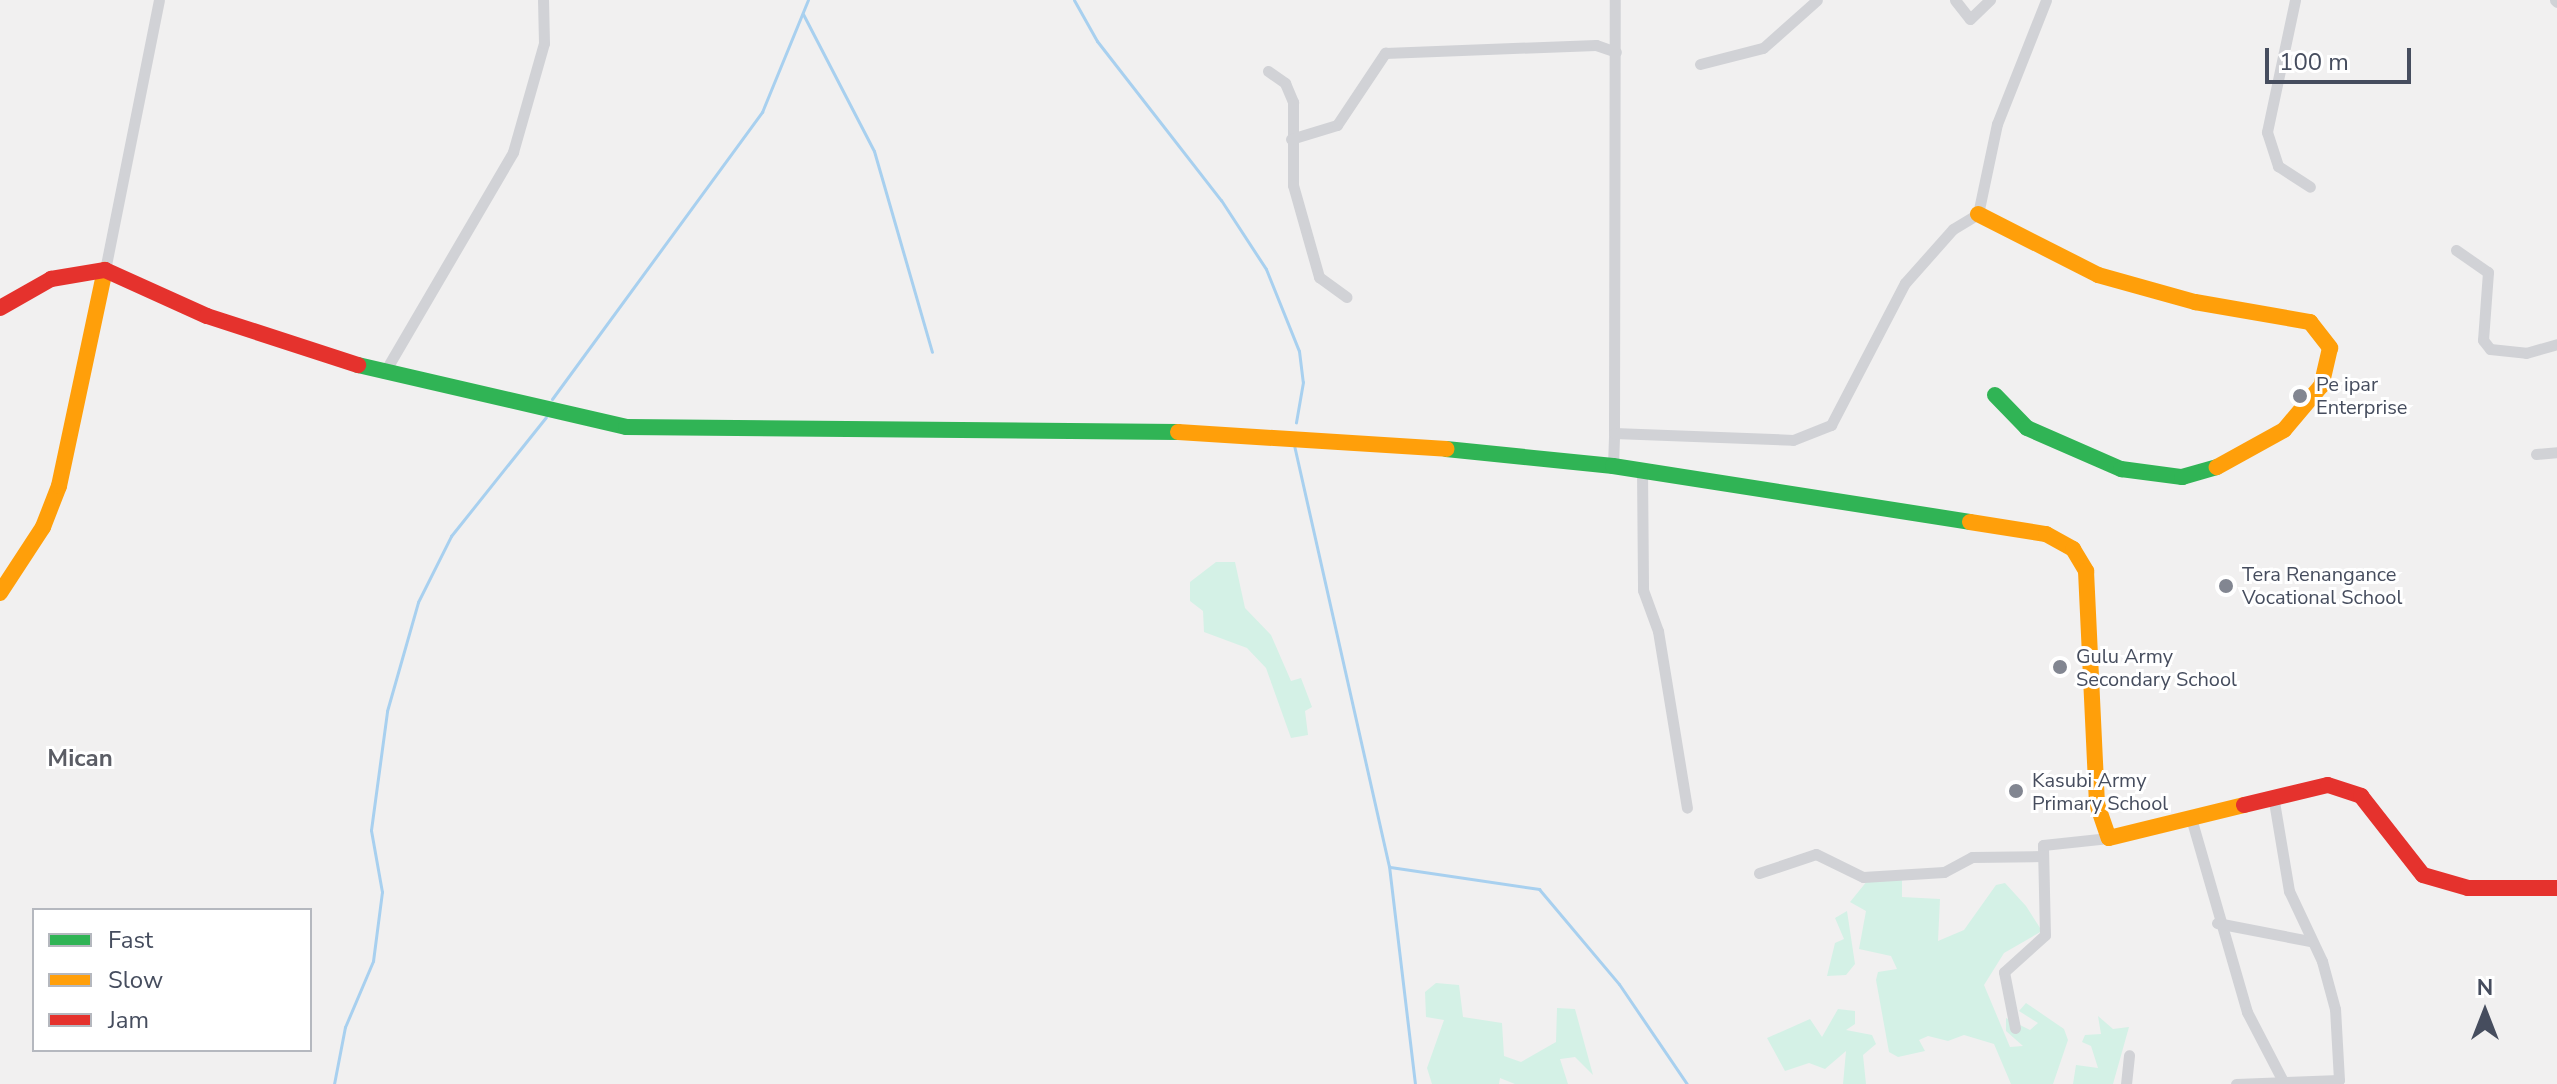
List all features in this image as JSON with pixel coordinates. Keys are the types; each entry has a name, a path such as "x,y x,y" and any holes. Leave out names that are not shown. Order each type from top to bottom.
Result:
{"street":[{"path":"0,593 43,527 59,486 159,0"},
{"path":"384,373 513,152 544,43 543,0"},
{"path":"1613,466 1615,0"},
{"path":"1700,64 1763,48 1817,0"},
{"path":"1955,0 1970,19 1990,0"},
{"path":"1614,433 1793,440 1826,429 1838,417 1905,283 1953,229 1978,214 1997,124 2046,0"},
{"path":"2295,0 2267,132 2278,166 2310,187"},
{"path":"1291,139 1337,125 1385,53 1596,45 1616,52"},
{"path":"1268,71 1285,83 1293,102 1293,185 1319,277 1347,297"},
{"path":"1978,214 2098,275 2195,302 2310,322 2330,348 2321,386 2284,430 2236,462 2182,477 2121,469 2067,448 2027,428 1995,395"},
{"path":"2456,250 2488,272 2483,340 2490,349 2526,353 2557,344"},
{"path":"0,308 51,279 105,270 207,316 384,373 626,427 1114,428 1613,466 2046,534 2073,549 2086,571 2097,804 2109,838"},
{"path":"2536,454 2557,452"},
{"path":"1642,470 1643,590 1658,631 1687,808"},
{"path":"2015,1028 2004,972 2045,935 2043,845 2109,838 2273,795 2328,785 2347,788 2372,808 2410,865 2455,887 2557,888"},
{"path":"2236,1084 2339,1080 2335,1009 2322,961 2289,891 2273,795"},
{"path":"2191,818 2217,923 2247,1012 2283,1081"},
{"path":"1759,873 1816,854 1863,877 1944,872 1972,857 2042,856"},
{"path":"2217,923 2310,941"},
{"path":"2126,1084 2129,1055"}],"green space":[{"path":"1216,562 1235,562 1245,608 1271,635 1291,681 1301,678 1312,707 1305,711 1308,735 1291,738 1266,668 1247,648 1204,632 1203,611 1190,601 1190,582"},
{"path":"1902,872 1902,897 1940,899 1938,941 1964,930 1996,885 2005,883 2026,906 2042,931 2004,953 1984,985 2010,1047 2023,1046 2006,1031 2006,1018 2030,1030 2038,1023 2019,1011 2026,1003 2064,1029 2068,1040 2053,1084 2011,1084 1994,1044 1964,1035 1948,1041 1928,1036 1919,1040 1925,1051 1898,1057 1889,1052 1876,980 1878,972 1897,969 1891,956 1859,949 1866,911 1850,902 1872,875"},
{"path":"1847,911 1855,964 1846,975 1827,976 1835,943 1844,939 1835,918"},
{"path":"1436,983 1459,985 1463,1017 1502,1023 1504,1056 1521,1062 1556,1042 1557,1008 1575,1009 1593,1075 1575,1057 1560,1059 1568,1084 1515,1084 1500,1078 1499,1084 1432,1084 1427,1068 1444,1020 1426,1017 1425,992"},
{"path":"1838,1009 1855,1011 1855,1024 1846,1030 1872,1035 1876,1044 1863,1055 1866,1084 1843,1084 1846,1051 1825,1069 1809,1063 1785,1071 1767,1038 1810,1019 1822,1037"},
{"path":"2098,1016 2113,1029 2129,1027 2113,1084 2073,1084 2076,1065 2098,1068 2091,1046 2082,1042 2085,1035 2101,1034"}],"waterway":[{"path":"552,399 762,112 808,0"},
{"path":"1074,0 1097,41 1221,200 1266,269 1299,351 1303,382 1296,422"},
{"path":"803,14 874,151 932,352"},
{"path":"334,1084 345,1027 373,961 382,892 371,830 387,711 418,602 451,536 546,417"},
{"path":"1294,445 1389,866 1415,1084"},
{"path":"1390,867 1539,889 1619,984 1687,1084"}],"traffic: fast":[{"path":"358,365 626,427 1178,432"},
{"path":"1995,395 2027,428 2121,469 2182,477 2217,467"},
{"path":"1446,449 1613,466 1970,522"}],"traffic: slow":[{"path":"1978,214 2098,275 2195,302 2310,322 2330,348 2321,386 2284,430 2217,467"},
{"path":"0,593 43,527 59,486 105,270"},
{"path":"1178,432 1446,449"},
{"path":"1970,522 2046,534 2073,549 2086,571 2097,804 2109,838 2244,805"}],"traffic: jam":[{"path":"0,308 51,279 105,270 207,316 358,365"},
{"path":"2244,805 2328,785 2361,796 2423,875 2468,888 2557,888"}],"place":[{"name":"Pe ipar Enterprise","path":"2300,396"},
{"name":"Tera Renangance Vocational School","path":"2226,586"},
{"name":"Gulu Army Secondary School","path":"2060,667"},
{"name":"Kasubi Army Primary School","path":"2016,791"}],"district":[{"name":"Mican","path":"80,759"}]}
